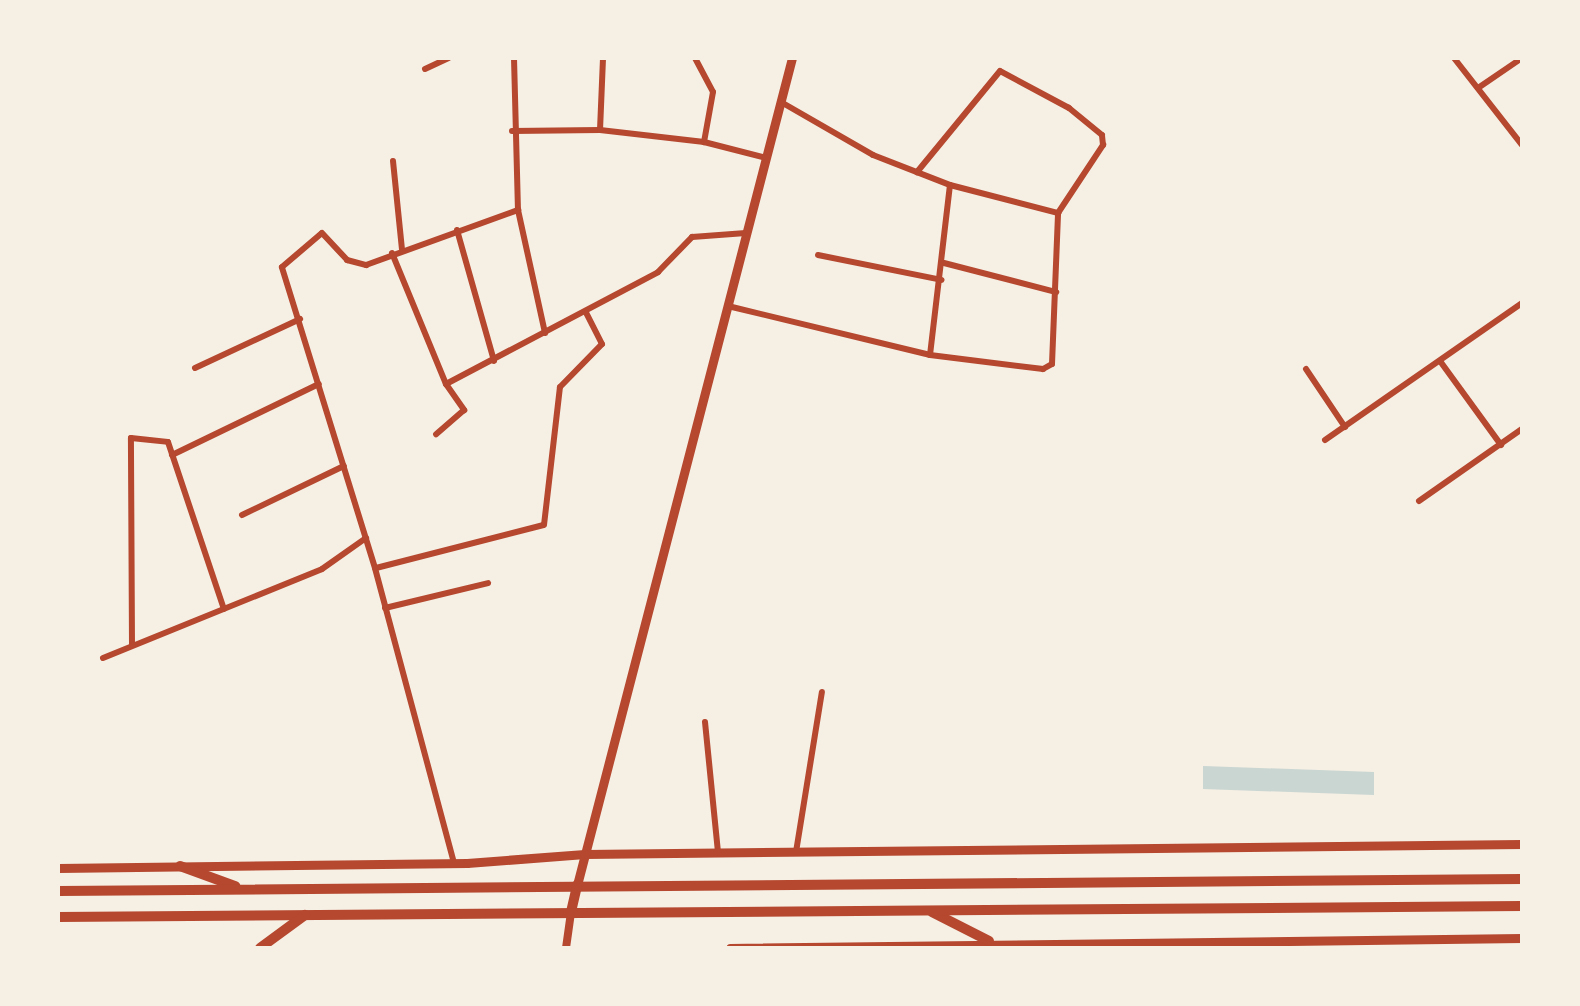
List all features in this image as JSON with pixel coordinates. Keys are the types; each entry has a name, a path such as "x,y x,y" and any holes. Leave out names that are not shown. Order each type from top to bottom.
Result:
{"highway":[{"path":"180,866 242,889"},
{"path":"58,891 1522,880"},
{"path":"571,912 577,885"},
{"path":"58,917 1522,906"},
{"path":"930,911 997,944"},
{"path":"260,948 306,914"}],"main road":[{"path":"577,885 732,306 792,58"},
{"path":"58,868 454,864 584,854 1522,844"},
{"path":"730,948 1522,938"}],"street":[{"path":"425,69 449,58"},
{"path":"514,58 512,131 518,210 545,334"},
{"path":"600,130 603,58"},
{"path":"695,58 714,92 704,142"},
{"path":"1454,58 1522,145"},
{"path":"1478,88 1522,58"},
{"path":"732,306 930,356 1043,368 1055,355 1058,213 1103,145 1102,135 1069,108 1000,71 917,172"},
{"path":"781,102 917,172 950,185 1058,213"},
{"path":"512,131 600,130 704,142 767,158"},
{"path":"393,161 402,249"},
{"path":"930,356 944,263 950,185"},
{"path":"454,864 376,568 282,266 316,237 327,234 356,264 518,210"},
{"path":"458,230 494,361"},
{"path":"446,384 586,314 658,272 692,237 750,234"},
{"path":"392,252 446,384 465,414 436,434"},
{"path":"818,255 942,280"},
{"path":"944,263 1056,292"},
{"path":"1324,440 1522,303"},
{"path":"376,568 544,524 560,387 602,344 586,314"},
{"path":"196,368 300,319"},
{"path":"1440,362 1501,444"},
{"path":"1306,369 1345,427"},
{"path":"172,455 319,384"},
{"path":"1419,501 1522,429"},
{"path":"132,646 128,443 164,438 224,609"},
{"path":"242,514 344,466"},
{"path":"103,658 322,568 366,538"},
{"path":"385,608 488,583"},
{"path":"796,852 822,692"},
{"path":"705,722 718,852"},
{"path":"566,948 571,912"}],"shaded area":[{"path":"1203,766 1374,772 1374,795 1203,789"}]}
